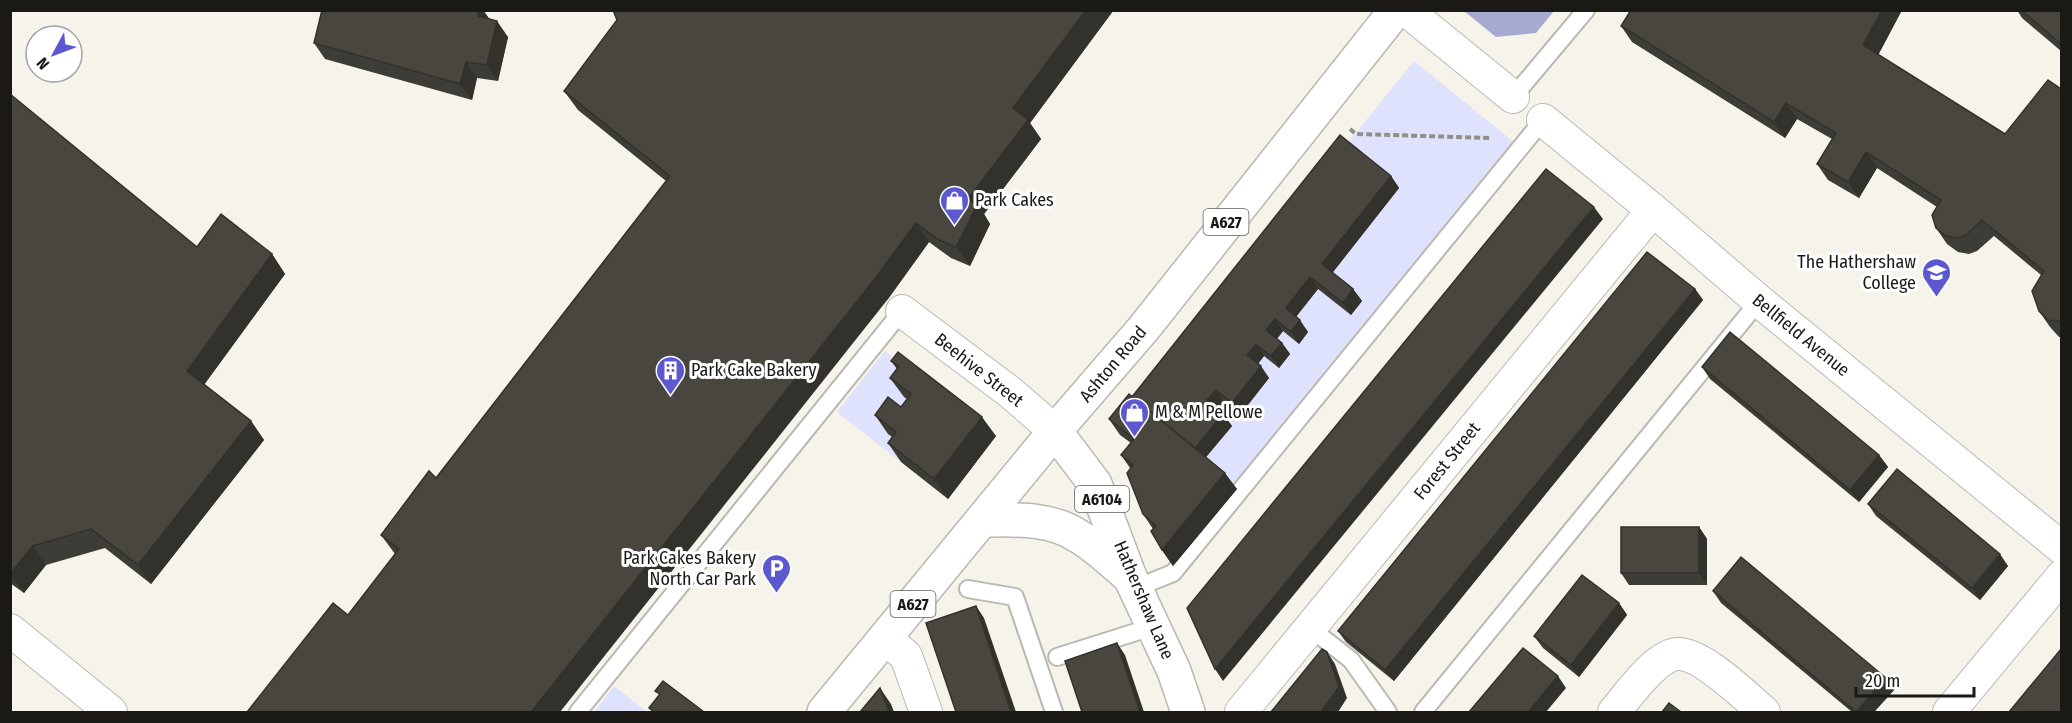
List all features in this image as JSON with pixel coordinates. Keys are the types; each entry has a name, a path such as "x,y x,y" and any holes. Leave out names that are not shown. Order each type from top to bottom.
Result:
{"main road":[{"name":"Ashton Road","path":"824,712 1055,431 1143,328 1396,10"},
{"name":"Hathershaw Lane","path":"1055,431 1095,484 1133,582 1155,627 1188,712"},
{"path":"982,520 1030,520 1056,525 1077,535 1133,582"}],"street":[{"path":"1406,10 1513,97"},
{"name":"Bellfield Avenue","path":"1543,120 1759,301 2061,548"},
{"name":"Forest Street","path":"1240,712 1653,210"},
{"name":"Beehive Street","path":"902,311 992,378 1055,431"},
{"path":"1948,712 2061,576"},
{"path":"10,630 95,708"},
{"path":"885,638 906,656 926,712"},
{"path":"1614,712 1646,674 1664,660 1678,654 1699,660 1764,712"}],"lane":[{"path":"1513,97 1586,10"},
{"path":"1133,582 1173,573 1543,120"},
{"path":"1423,712 1759,301"},
{"path":"578,712 902,311"},
{"path":"968,589 1015,597 1054,712"},
{"path":"1057,657 1155,627"},
{"path":"1310,628 1351,660 1388,712"}],"path":[{"path":"1346,126 1356,134 1495,138"}],"shaded area":[{"path":"1464,11 1554,11 1536,33 1496,37"},
{"path":"1414,61 1515,143 1237,489 1202,462 1232,426 1216,412 1224,402 1240,414 1255,367 1283,331 1299,343 1308,332 1294,319 1318,289 1351,314 1330,276 1346,145"},
{"path":"885,351 911,371 925,413 889,435 910,451 901,462 837,412"},
{"path":"614,686 647,712 595,711"}],"building":[{"path":"322,10 479,10 478,16 497,21 487,65 466,62 460,84 314,43"},
{"name":"Park Cake Bakery","path":"613,10 1086,10 1013,108 1028,120 968,199 977,205 956,247 937,239 916,223 874,280 531,712 247,712 333,603 348,615 399,549 381,535 429,471 436,478 670,176 564,91 617,20"},
{"path":"1631,10 1882,10 1863,45 2005,134 2048,80 2061,89 2061,319 2048,320 2039,311 2032,291 2044,271 1982,220 1966,235 1958,238 1946,236 1936,228 1932,215 1941,200 1866,152 1848,182 1817,164 1836,133 1786,103 1774,122 1621,26"},
{"path":"2021,10 2061,10 2061,44"},
{"path":"10,94 197,247 221,214 272,254 187,371 251,421 138,565 91,529 33,546 10,574"},
{"path":"1340,135 1391,176 1322,264 1353,289 1343,303 1310,277 1286,308 1300,320 1291,332 1275,319 1266,330 1282,343 1271,356 1256,345 1247,355 1261,366 1232,403 1216,390 1207,400 1223,414 1195,448 1132,397"},
{"path":"1546,169 1594,207 1215,669 1187,608"},
{"path":"1647,252 1695,289 1385,670 1338,631"},
{"path":"1730,332 1879,455 1850,490 1702,367"},
{"path":"898,352 982,417 934,479 888,443 896,432 875,415 888,397 901,407 911,394 890,378 899,366 891,361"},
{"path":"1129,394 1225,473 1162,550 1151,531 1156,526 1143,514 1127,473 1133,465 1121,455 1134,439 1109,419"},
{"path":"1897,469 2000,554 1972,588 1868,504"},
{"path":"1621,527 1699,527 1699,573 1621,573"},
{"path":"1741,557 1886,678 1856,712 1713,591"},
{"path":"1582,575 1619,603 1571,665 1534,636"},
{"path":"976,606 1011,712 956,712 926,623"},
{"path":"1117,643 1140,712 1082,712 1065,661"},
{"path":"1523,648 1558,676 1528,712 1469,712"},
{"path":"1322,649 1327,652 1339,687 1321,712 1271,712"},
{"path":"2061,649 2061,712 2009,712"},
{"path":"663,681 704,712 654,712 649,708 660,694 655,691"},
{"path":"880,688 889,712 860,712"},
{"path":"1669,703 1681,712 1662,712"}],"place":[{"name":"Park Cakes","path":"954,226"},
{"name":"The Hathershaw College","path":"1937,298"},
{"name":"Park Cake Bakery","path":"670,396"},
{"name":"M & M Pellowe","path":"1134,438"},
{"name":"Park Cakes Bakery North Car Park","path":"777,594"}]}
